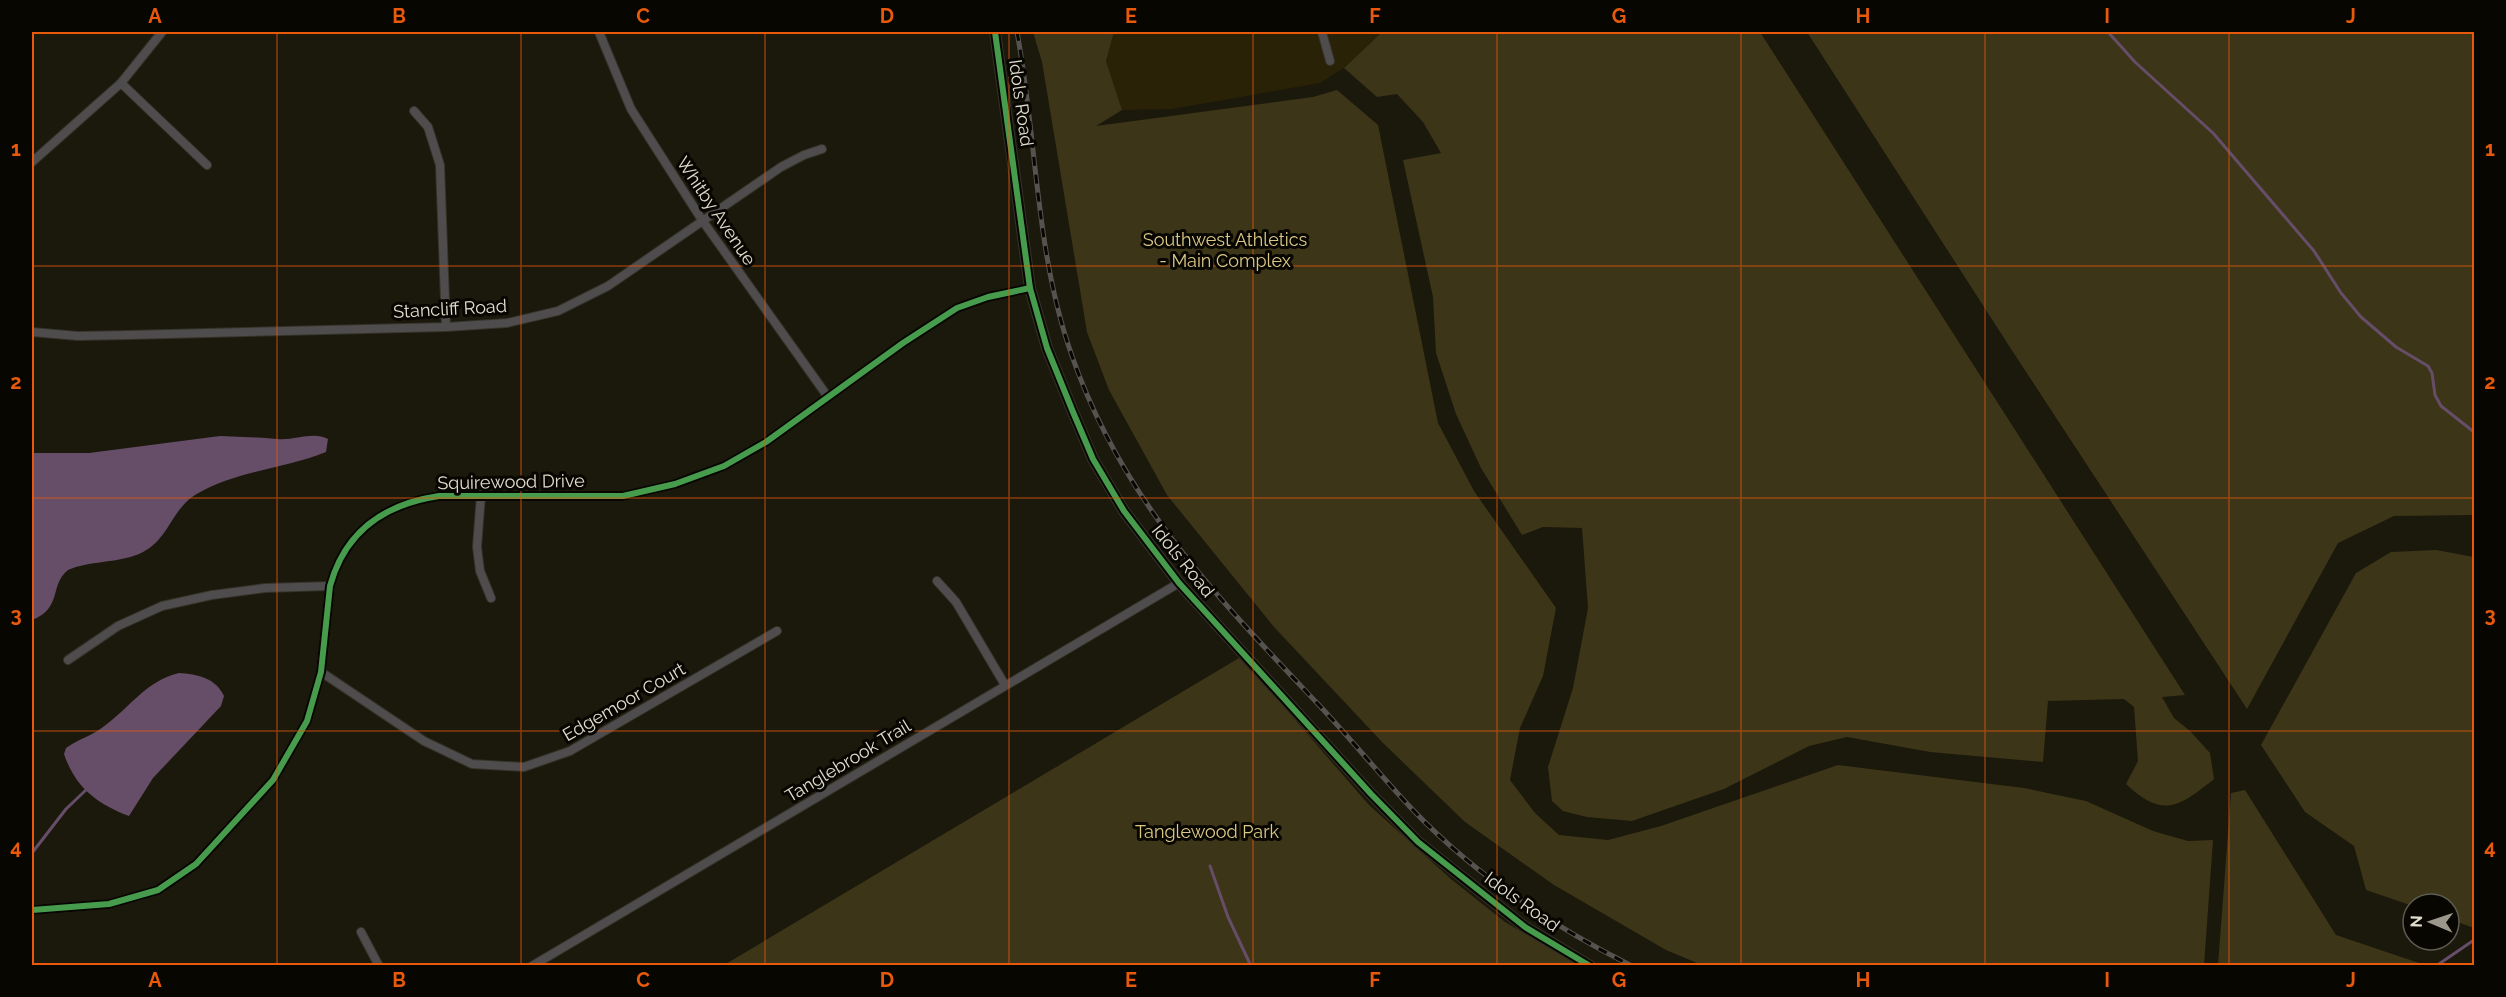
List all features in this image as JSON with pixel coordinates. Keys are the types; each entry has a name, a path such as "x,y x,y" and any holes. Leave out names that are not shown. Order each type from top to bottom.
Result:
{"street":[{"path":"32,162 121,83 162,32"},
{"name":"Whitby Avenue","path":"599,32 631,109 702,220 828,397"},
{"name":"Idols Road","path":"995,32 1030,288 1047,348 1093,459 1124,511 1179,583 1363,786 1418,842 1525,927 1590,966"},
{"path":"1322,32 1330,62"},
{"path":"121,83 207,165"},
{"path":"414,111 428,127 440,165 446,327"},
{"name":"Stancliff Road","path":"32,332 78,336 446,327 507,323 558,311 608,286 781,167 822,149"},
{"name":"Squirewood Drive","path":"32,910 110,904 158,890 196,864 273,780 307,722 321,672 333,574 352,541 373,520 391,509 418,499 481,495 623,496 675,484 724,466 766,442 903,343 957,308 988,297 1030,288"},
{"path":"481,495 477,547 480,572 491,598"},
{"path":"937,581 956,602 1005,685"},
{"name":"Tanglebrook Trail","path":"532,966 1179,583"},
{"path":"68,660 118,626 162,606 212,595 265,588 330,586"},
{"name":"Edgemoor Court","path":"321,672 424,741 472,764 525,767 570,751 777,631"},
{"path":"361,932 379,966"}],"shaded area":[{"path":"1114,32 1382,32 1344,68 1320,83 1172,109 1122,110 1106,61"},
{"path":"220,436 283,439 316,436 328,439 326,452 243,475 195,495 180,509 157,542 139,554 68,570 62,576 48,609 32,620 32,453 89,453"},
{"path":"179,673 192,674 211,681 224,696 221,706 153,778 129,816 97,800 81,785 74,776 64,754 66,748 99,730 156,682"}],"green space":[{"name":"Southwest Athletics - Main Complex","path":"1033,32 1114,32 1106,61 1122,110 1096,126 1313,97 1337,90 1378,125 1438,423 1474,491 1556,608 1543,676 1520,728 1510,780 1535,813 1559,835 1608,840 1661,826 1838,765 2024,788 2086,801 2153,831 2188,841 2213,840 2204,965 1702,965 1666,950 1554,885 1465,822 1383,743 1274,627 1167,495 1109,390 1087,332 1042,62"},
{"path":"1382,32 1760,32 2185,695 2162,697 2174,718 2190,731 2210,753 2214,779 2181,802 2161,805 2150,802 2126,784 2138,761 2134,707 2124,699 2048,701 2043,762 1930,752 1847,737 1809,746 1724,789 1632,821 1587,817 1563,811 1552,801 1548,767 1573,688 1588,608 1582,528 1543,527 1522,535 1481,468 1456,414 1436,353 1433,297 1403,160 1441,153 1423,122 1397,94 1377,97 1344,68"},
{"path":"1807,32 2474,32 2474,515 2394,516 2338,543 2247,709"},
{"path":"2436,550 2474,557 2474,928 2461,923 2461,892 2401,892 2401,902 2366,890 2354,846 2305,812 2261,745 2356,573 2391,552"},
{"name":"Tanglewood Park","path":"1239,658 1369,805 1451,879 1505,922 1578,965 724,965"},
{"path":"2245,790 2336,935 2425,965 2218,965 2231,793"}],"waterway":[{"path":"2108,32 2135,62 2213,133 2314,251 2341,293 2361,317 2396,347 2428,366 2432,373 2435,395 2441,406 2474,432"},
{"path":"32,853 66,809 87,789"},
{"path":"1210,866 1228,917 1251,966"},
{"path":"2436,966 2474,940"}],"railway":[{"path":"1017,32 1044,236 1060,317 1072,356 1093,408 1117,456 1145,501 1176,544 1244,624 1436,833 1515,897 1573,934 1632,966"}],"cycle path":[{"path":"995,32 1030,288 1047,348 1073,412 1093,459 1124,511 1179,583 1371,794 1418,842 1525,927 1590,966"},
{"path":"32,910 109,904 158,890 196,864 273,780 307,721 321,672 330,586 337,567 357,535 385,513 419,500 439,496 623,496 675,484 724,466 766,442 903,343 957,308 988,297 1030,288"}]}
